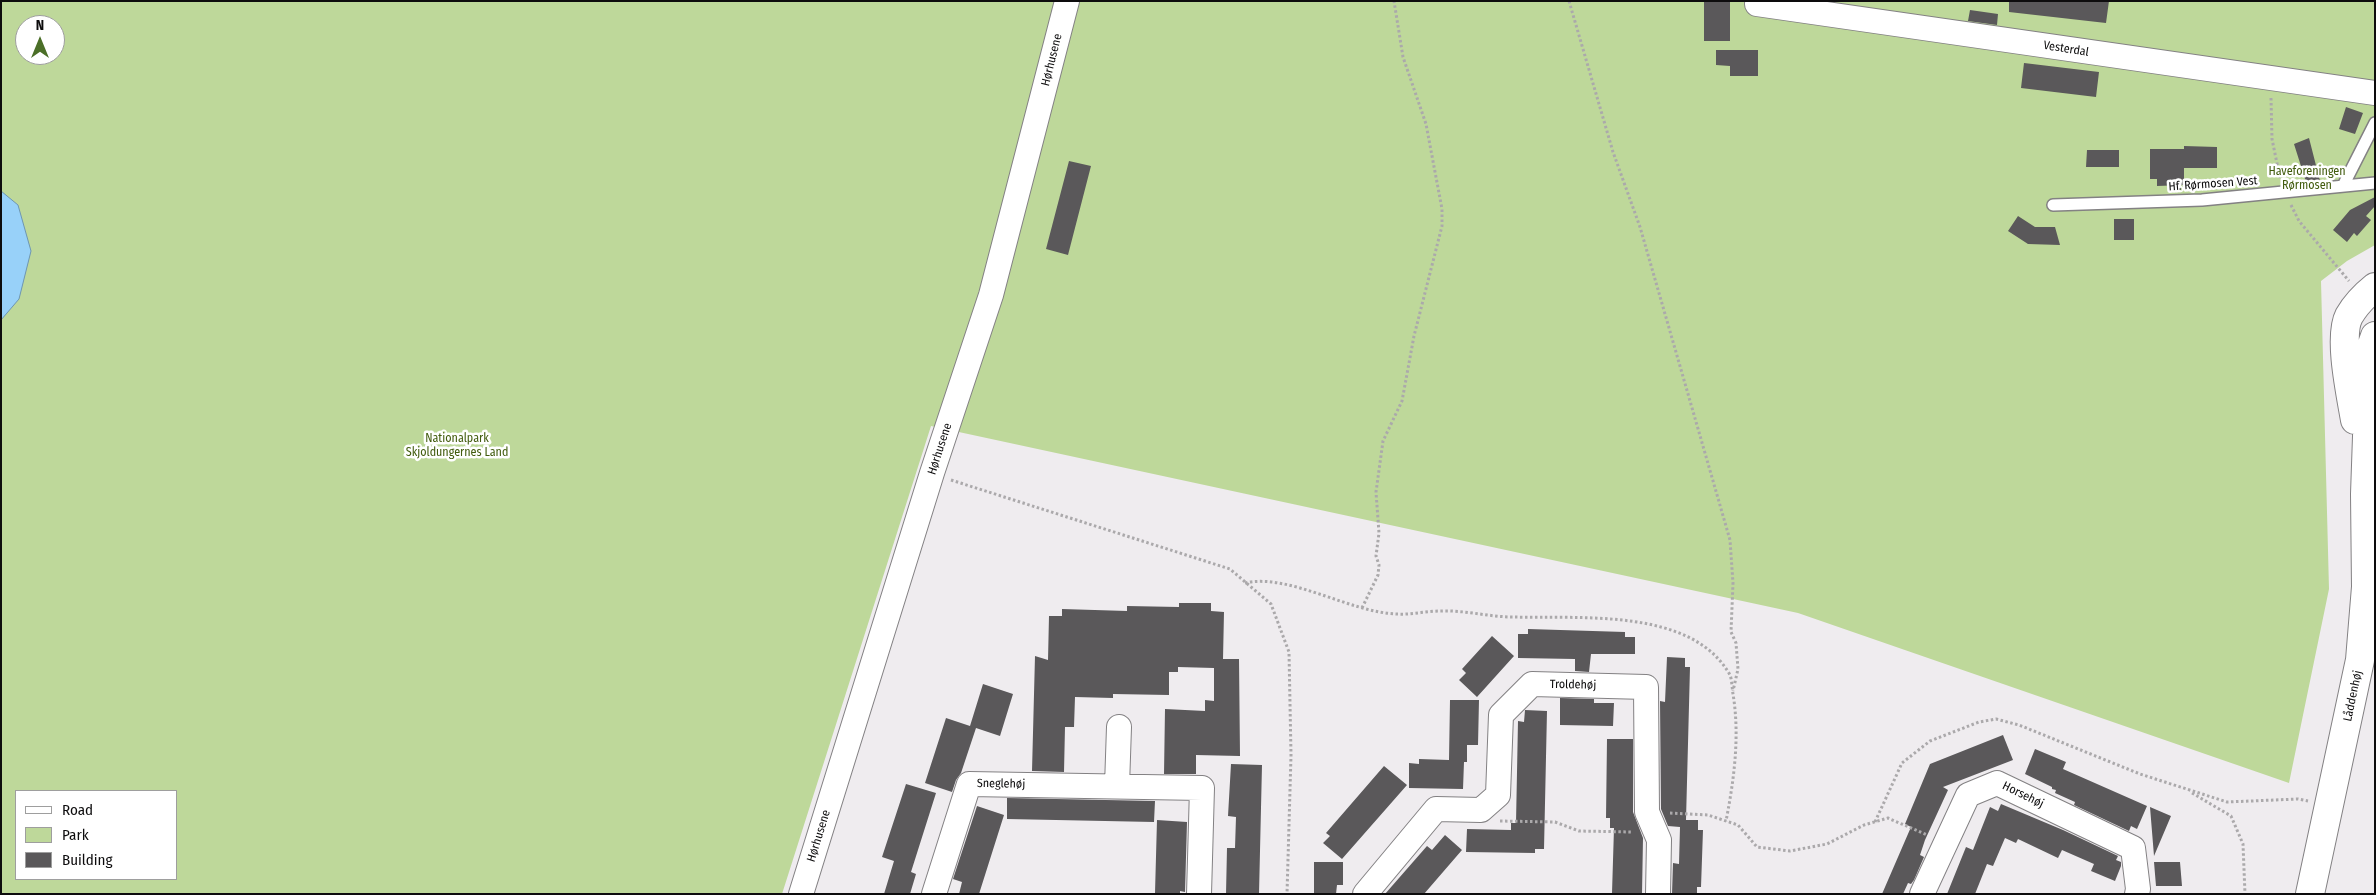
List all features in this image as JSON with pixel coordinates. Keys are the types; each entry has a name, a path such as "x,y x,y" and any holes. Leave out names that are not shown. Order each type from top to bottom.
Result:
{"street":[{"name":"Hørhusene","path":"801,894 932,473 992,295 1067,1"},
{"name":"Vesterdal","path":"1757,4 2375,93"},
{"name":"Låddenhøj","path":"2365,494 2344,345 2348,318 2361,298 2375,287"},
{"name":"Låddenhøj","path":"2310,894 2360,660 2366,587 2365,494 2370,350 2375,336"},
{"name":"Troldehøj","path":"1481,810 1498,795 1501,715 1532,684 1646,687 1651,822 1659,840 1658,894"},
{"path":"1117,786 1119,728"},
{"name":"Horsehøj","path":"1922,894 1968,795 1996,783 2133,848 2138,889 2136,894"},
{"name":"Sneglehøj","path":"934,894 970,784 1202,788 1199,894"},
{"path":"1365,894 1436,809 1481,810"}],"lane":[{"path":"2344,184 2375,123"},
{"name":"Hf. Rørmosen Vest","path":"2053,205 2202,200 2344,184 2375,183"}],"path":[{"path":"1362,608 1378,575 1379,565 1376,556 1379,532 1376,492 1383,441 1402,401 1414,336 1442,226 1442,209 1426,124 1403,57 1394,1"},
{"path":"1569,1 1613,152 1640,226 1730,540 1733,583 1731,632 1736,643 1738,669 1733,690"},
{"path":"932,473 1230,569 1271,604 1289,652 1291,755 1287,894"},
{"path":"1245,583 1258,580 1289,586 1362,608 1398,614 1442,610 1510,617 1642,622 1688,637 1708,649 1730,676 1733,690 1737,717 1733,788 1726,822"},
{"path":"1875,822 1902,763 1930,741 1979,722 1996,719 2019,726 2140,774 2227,802 2298,799 2330,805"},
{"path":"2185,789 2231,816 2243,844 2246,894"},
{"path":"1481,810 1485,820 1555,822 1579,831 1708,815 1738,825 1757,847 1790,851 1827,844 1864,825 1888,818 1946,843"}],"green space":[{"name":"Nationalpark Skjoldungernes Land","path":"1,1 2375,1 2375,245 2347,261 2321,281 2329,589 2289,783 1798,613 931,426 782,894 1,894"}],"water":[{"path":"1,191 18,205 31,251 19,299 1,320"}],"building":[{"path":"1704,1 1730,1 1730,41 1704,41"},
{"path":"2009,1 2109,1 2106,23 2009,12"},
{"path":"1970,10 1998,14 1997,25 1968,21"},
{"path":"1716,50 1758,50 1758,76 1730,76 1730,66 1716,65"},
{"path":"2024,63 2099,72 2096,97 2021,88"},
{"path":"2346,107 2363,113 2355,134 2339,129"},
{"path":"2309,138 2320,181 2306,182 2294,144"},
{"path":"2184,146 2217,147 2217,168 2184,168 2184,185 2157,186 2157,179 2150,179 2150,149 2184,149"},
{"path":"2087,150 2119,150 2119,167 2086,167"},
{"path":"1069,161 1091,166 1068,255 1046,249"},
{"path":"2375,197 2375,206 2366,216 2371,220 2357,236 2354,233 2347,242 2333,230 2350,210"},
{"path":"2018,216 2035,227 2055,227 2060,245 2028,244 2008,231"},
{"path":"2114,219 2134,219 2134,240 2114,240"},
{"path":"1179,603 1211,603 1211,611 1224,612 1223,659 1239,659 1240,756 1196,755 1196,774 1164,774 1165,709 1205,711 1205,700 1214,701 1214,668 1178,667 1178,672 1169,672 1169,695 1113,694 1113,698 1075,697 1074,727 1065,727 1064,772 1032,771 1035,656 1048,660 1049,616 1062,616 1062,609 1127,611 1127,606 1179,607"},
{"path":"1528,629 1625,632 1625,637 1635,637 1635,654 1591,654 1589,672 1575,671 1575,659 1518,658 1518,634 1528,634"},
{"path":"1492,636 1514,656 1477,697 1459,680 1466,673 1462,669"},
{"path":"1667,657 1685,658 1685,667 1690,667 1686,820 1698,820 1698,830 1703,830 1701,887 1697,887 1697,894 1672,894 1673,863 1679,864 1680,827 1668,826 1661,809 1660,701 1665,702"},
{"path":"983,684 1013,694 1000,736 976,728 961,773 956,780 952,792 925,783 946,718 970,726"},
{"path":"1560,698 1594,699 1594,703 1614,703 1613,726 1560,725"},
{"path":"1450,700 1479,700 1478,745 1467,745 1467,762 1464,762 1463,789 1409,788 1409,763 1419,764 1419,759 1449,760"},
{"path":"1525,710 1547,711 1544,849 1535,849 1535,853 1466,852 1467,829 1511,830 1511,823 1516,823 1518,721 1524,722"},
{"path":"2003,735 2013,760 1943,787 1948,790 1925,840 1920,855 1924,857 1914,880 1911,884 1908,883 1903,894 1882,894 1911,827 1905,824 1930,764"},
{"path":"1607,739 1633,739 1633,812 1643,838 1642,894 1612,893 1614,828 1610,828 1610,818 1606,818"},
{"path":"2035,749 2066,762 2063,769 2147,806 2137,829 2131,826 2129,831 2074,805 2075,802 2055,793 2056,790 2052,789 2052,787 2025,774"},
{"path":"1231,764 1262,765 1259,894 1226,894 1227,848 1235,848 1236,817 1228,816"},
{"path":"1384,766 1407,785 1342,859 1323,843 1330,836 1326,833"},
{"path":"906,784 936,793 911,872 916,874 910,894 884,894 894,861 882,857"},
{"path":"1007,798 1155,801 1154,822 1007,819"},
{"path":"2001,804 2118,856 2116,860 2121,862 2121,866 2115,881 2091,871 2094,864 2062,850 2058,858 2018,839 2016,843 2005,838 1993,866 1987,864 1975,894 1947,894 1966,847 1973,850 1990,807 1998,811"},
{"path":"977,806 1004,815 979,894 959,894 962,882 953,879"},
{"path":"2150,807 2171,816 2154,856"},
{"path":"1157,820 1187,822 1185,892 1180,891 1180,894 1155,893"},
{"path":"1445,835 1462,850 1424,894 1385,894 1427,846 1432,850"},
{"path":"1314,862 1343,862 1343,885 1337,885 1336,894 1314,894"},
{"path":"2154,862 2180,862 2182,886 2156,886"}],"park label":[{"name":"Haveforeningen Rørmosen","path":"2307,179"}]}
